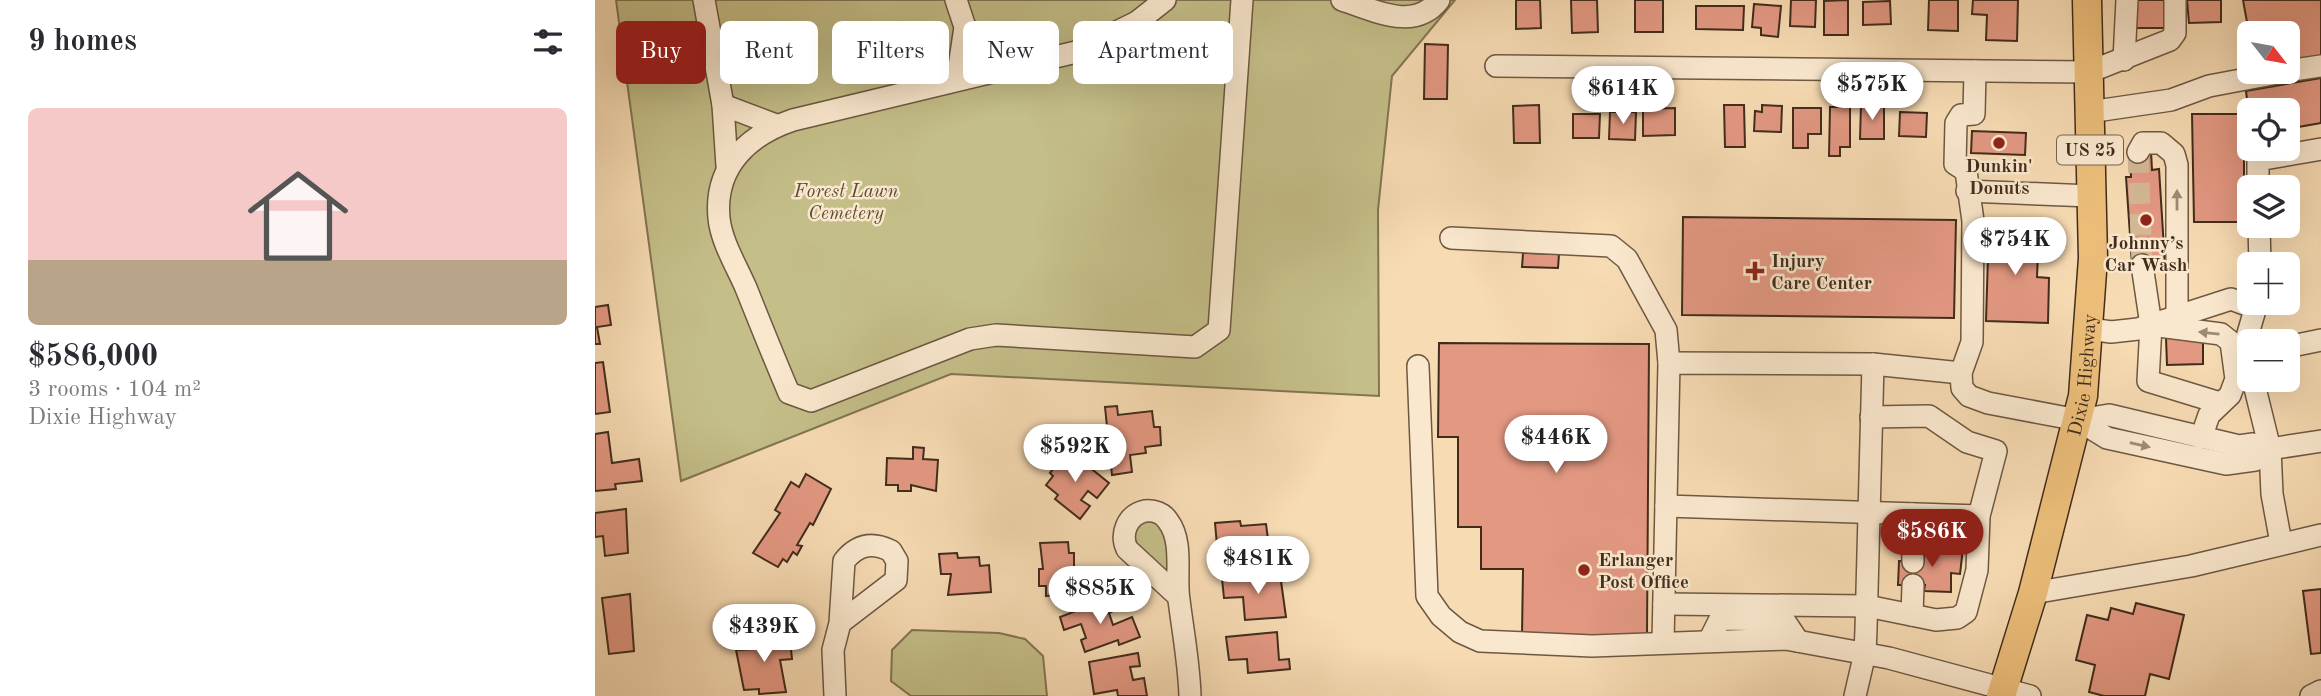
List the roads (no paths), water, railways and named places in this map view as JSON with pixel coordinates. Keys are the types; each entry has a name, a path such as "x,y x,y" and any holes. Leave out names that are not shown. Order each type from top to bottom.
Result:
{"main road":[{"name":"Dixie Highway","path":"2002,693 2033,593 2078,420 2090,329 2091,196 2087,0"}],"street":[{"path":"704,0 723,105 727,166"},
{"path":"956,0 963,21"},
{"path":"1059,56 1107,39 1165,0"},
{"path":"963,79 776,125 736,154 727,166 720,185 719,218 722,230 789,393 811,401 935,350 969,339 996,335 1195,347 1219,330 1242,0"},
{"path":"1342,0 1409,18 1424,15 1439,0"},
{"path":"2124,60 2127,0"},
{"path":"1496,66 2088,72 2170,40 2175,33 2175,0"},
{"path":"957,80 963,40"},
{"path":"2300,69 2321,66"},
{"path":"1976,71 1974,114 1961,115 1956,123 1955,164 1966,172 1973,222 1972,342 1961,373 1962,388 1969,396 1988,403 2078,420 2108,438 2210,447 2253,444 2270,449 2321,441"},
{"path":"2089,112 2171,100 2209,86 2237,80"},
{"path":"723,105 776,125"},
{"path":"2138,152 2143,143 2161,143 2174,154 2177,165 2177,317"},
{"path":"2258,175 2258,160 2321,149"},
{"path":"1967,191 2091,196"},
{"path":"1451,238 1611,246 1627,259 1666,330 1669,363 1663,642"},
{"path":"2142,265 2151,325 2148,381 2220,403"},
{"path":"2090,329 2123,331 2151,325 2231,299 2237,300"},
{"path":"2151,325 2221,334 2231,342 2236,379 2230,395 2209,415 2210,447"},
{"path":"2300,344 2321,340"},
{"path":"1669,363 1873,364 1961,373"},
{"path":"1855,696 1865,653 1873,364"},
{"path":"1418,366 1427,596 1441,616 1460,632 1480,641 1507,645 1709,641 1720,620 1784,620 1798,641 1865,653 2002,693 2030,696"},
{"path":"2256,392 2270,449 2272,494 2281,543"},
{"path":"1664,604 1867,606 1935,620 1957,618 1966,612 1977,570 1979,516 1996,451 1967,442 1929,416 1871,417"},
{"path":"1666,506 1979,516"},
{"path":"1912,514 1913,562"},
{"path":"2033,593 2191,566 2321,535"},
{"path":"1912,615 1913,585"},
{"path":"1178,596 1189,664 1190,696"},
{"path":"835,696 833,650 840,623"},
{"path":"2311,696 2321,691"}],"tunnel":[{"path":"2138,152 2142,265"}],"place":[{"name":"Dunkin' Donuts","path":"1999,143"},
{"name":"Johnny’s Car Wash","path":"2146,220"},
{"name":"Injury Care Center","path":"1755,271"},
{"name":"Erlanger Post Office","path":"1584,570"}],"park label":[{"name":"Forest Lawn Cemetery","path":"846,201"}]}
